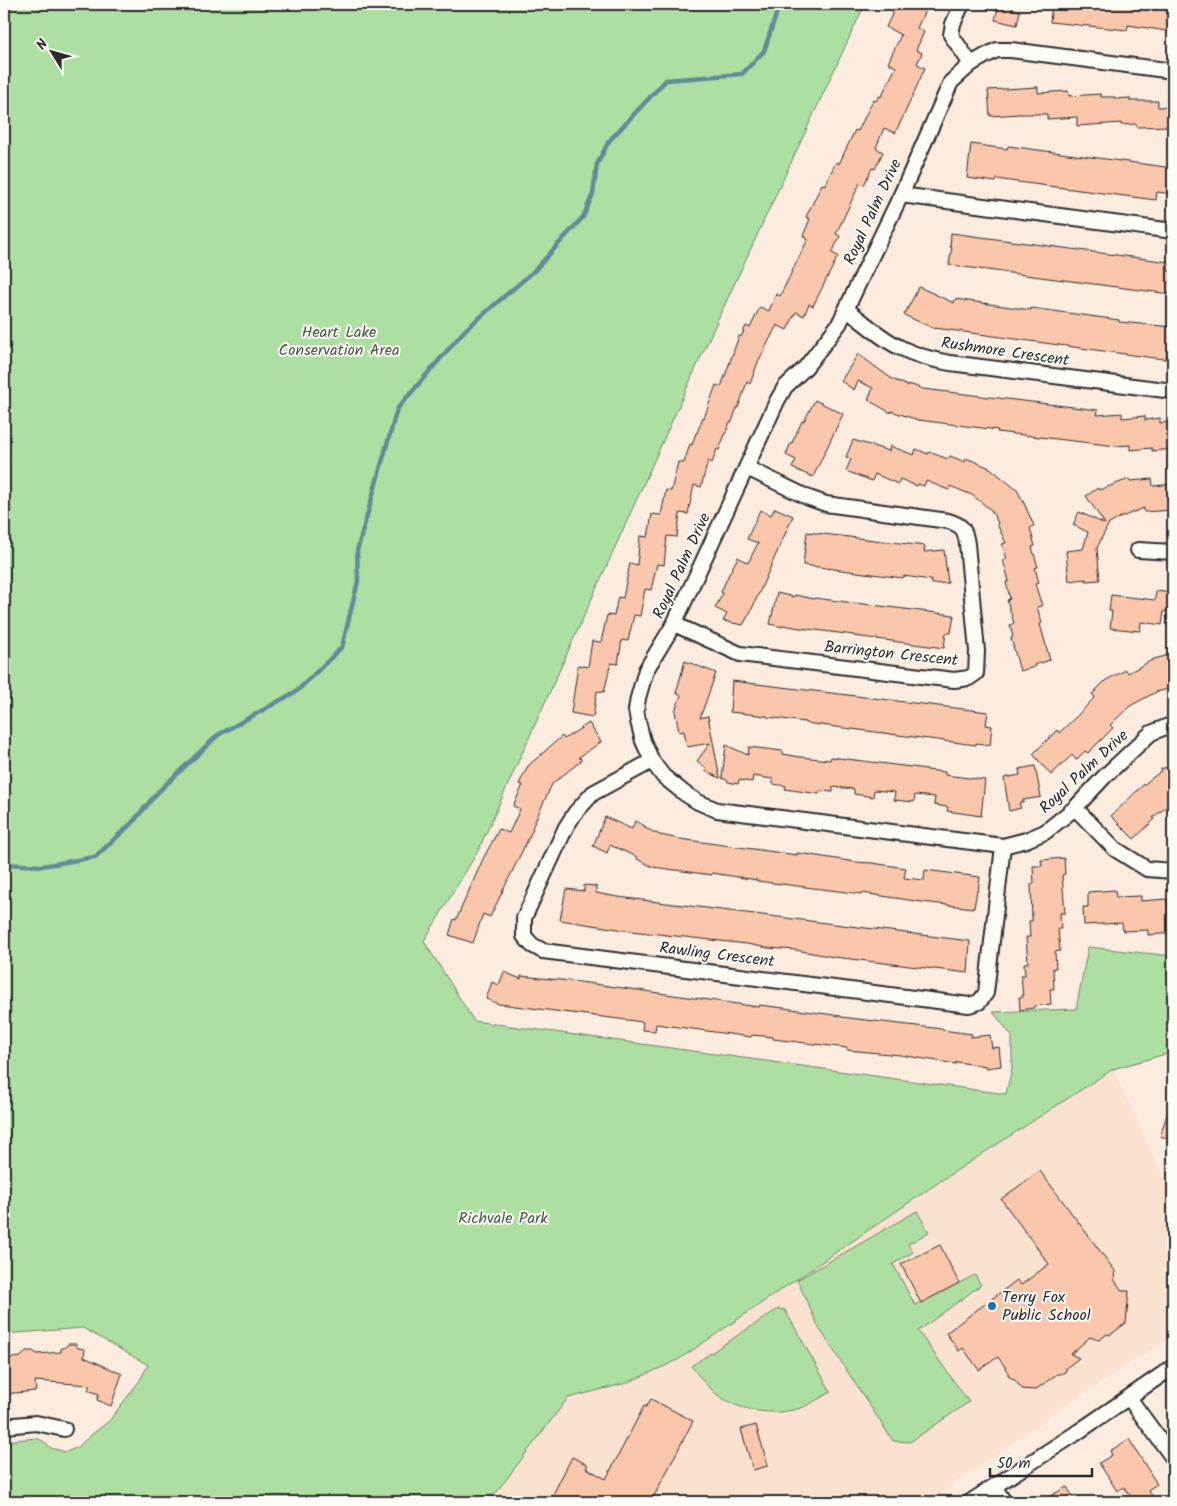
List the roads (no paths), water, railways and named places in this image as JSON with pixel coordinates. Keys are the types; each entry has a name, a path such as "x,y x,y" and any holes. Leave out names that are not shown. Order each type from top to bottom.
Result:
{"street":[{"path":"962,4 953,24 951,35 971,64"},
{"name":"Royal Palm Drive","path":"1173,71 1010,50 997,50 971,64 951,82 901,195 839,324 810,362 785,387 777,401 674,624 646,670 636,710 643,741 652,761 663,776 684,794 717,810 1003,846 1046,832 1075,808 1140,742 1151,733 1173,724"},
{"path":"901,195 1173,231"},
{"name":"Rushmore Crescent","path":"846,309 883,338 900,348 923,357 950,363 1173,391"},
{"name":"Barrington Crescent","path":"674,624 740,654 954,680 969,678 976,673 977,651 967,544 965,532 958,524 826,504 809,498 747,468"},
{"path":"1138,550 1173,552"},
{"name":"Rawling Crescent","path":"652,761 592,793 575,813 566,828 524,918 524,936 532,945 543,951 969,1005 979,1002 986,993 1003,846"},
{"path":"1075,808 1115,849 1147,869 1173,872"},
{"path":"970,1502 1173,1367"},
{"path":"1129,1398 1173,1458"},
{"path":"4,1426 36,1423 64,1429"},
{"path":"994,1486 1004,1502"}],"waterway":[{"path":"4,864 42,866 95,857 132,823 158,792 218,735 297,691 342,647 358,581 357,551 397,409 465,330 534,271 583,217 593,194 597,164 609,141 666,80 742,74 764,51 777,12 774,4"}],"place":[{"name":"Terry Fox Public School","path":"992,1306"}],"park label":[{"name":"Heart Lake Conservation Area","path":"339,341"},
{"name":"Richvale Park","path":"503,1218"}]}
